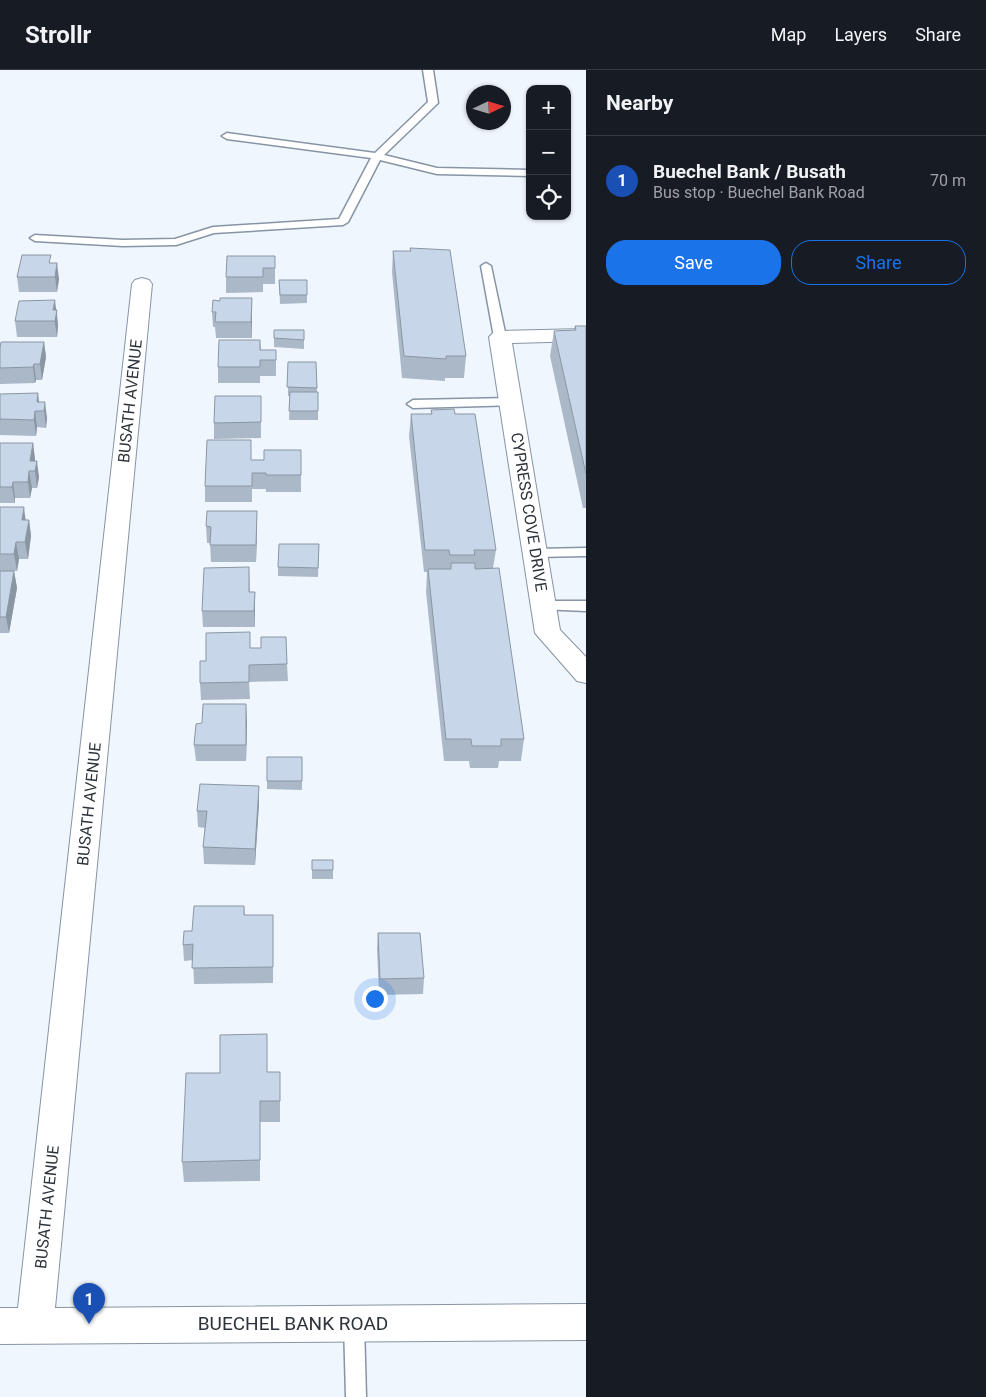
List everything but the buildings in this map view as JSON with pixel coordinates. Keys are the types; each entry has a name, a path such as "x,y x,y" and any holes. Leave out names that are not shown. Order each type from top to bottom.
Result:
{"street":[{"name":"BUSATH AVENUE","path":"35,1325 142,284"},
{"path":"500,336 586,336"},
{"name":"CYPRESS COVE DRIVE","path":"500,336 548,633 586,674"},
{"name":"BUECHEL BANK ROAD","path":"0,1326 586,1322"}],"lane":[{"path":"35,238 122,243 176,242 213,230 343,222 376,156 433,104 428,70"},
{"path":"227,136 376,156 437,171 526,173"},
{"path":"486,266 500,336"},
{"path":"412,404 511,402"},
{"path":"535,553 586,552"},
{"path":"544,606 586,606"},
{"path":"354,1323 356,1397"}],"place":[{"name":"Buechel Bank / Busath","path":"89,1324"}]}
